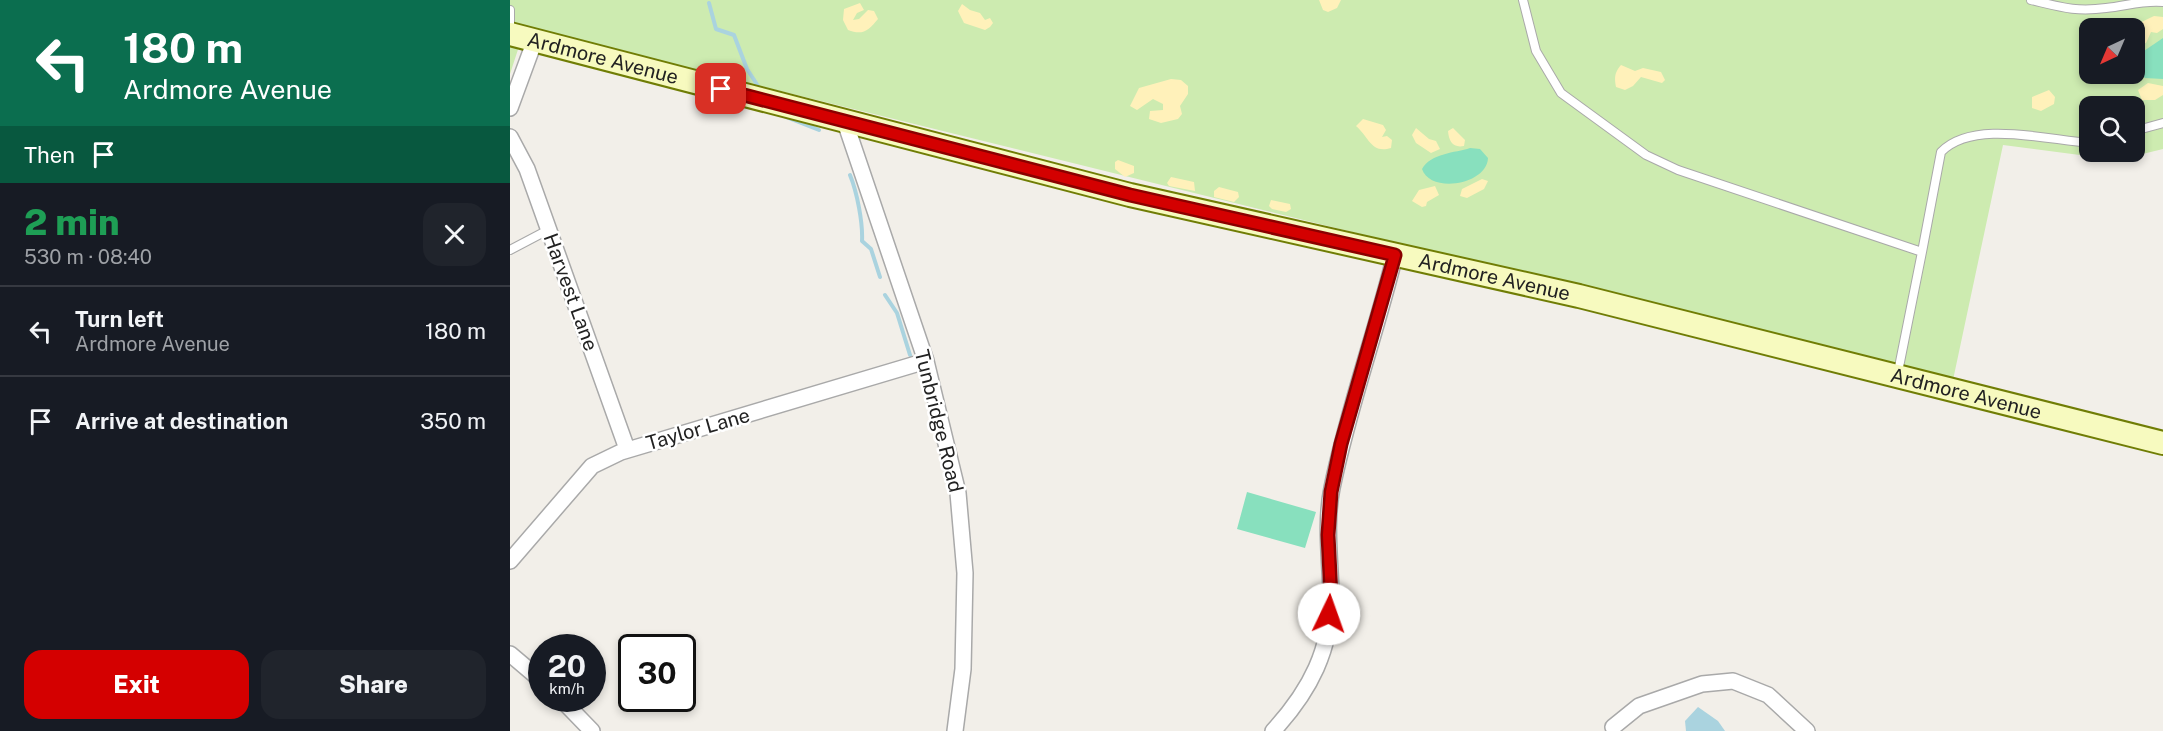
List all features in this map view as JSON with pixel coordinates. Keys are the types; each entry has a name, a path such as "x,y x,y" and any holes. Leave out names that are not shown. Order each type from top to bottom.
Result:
{"street":[{"name":"Ardmore Avenue","path":"510,34 1130,195 1700,325 2163,443"},
{"path":"510,108 535,40"},
{"name":"Tunbridge Road","path":"845,122 926,361 958,493 965,573 963,669 955,731"},
{"name":"Harvest Lane","path":"510,137 527,169 627,449"},
{"path":"1273,731 1297,704 1325,650 1331,596 1328,535 1331,492 1341,444 1395,255"},
{"name":"Taylor Lane","path":"510,561 592,466 627,449 926,361"},
{"path":"510,654 528,669"},
{"path":"1613,727 1639,706 1702,684 1733,681 1768,695 1807,731"},
{"path":"574,712 592,731"}],"lane":[{"path":"1523,0 1536,51 1562,93 1646,155 1678,170 1922,252"},
{"path":"2031,0 2058,9 2075,10 2108,8 2143,1 2163,2"},
{"path":"510,10 510,24"},
{"path":"2145,128 2163,123"},
{"path":"1899,367 1941,152 1951,142 1992,132 2079,142"},
{"path":"510,250 548,230"}],"green space":[{"path":"510,0 2163,0 2163,149 2145,153 2145,96 2079,96 2079,155 2003,145 1953,380 525,28 510,74"},
{"path":"2163,38 2163,79 2145,78 2145,50"},
{"path":"1470,148 1480,149 1488,158 1485,167 1469,180 1446,184 1436,182 1427,177 1422,169 1437,157"},
{"path":"1247,492 1316,512 1305,548 1237,529"}],"sand":[{"path":"1319,0 1341,0 1337,8 1328,12 1323,10"},
{"path":"860,3 864,10 857,13 853,20 859,19 868,10 874,11 878,19 865,31 848,30 843,20 844,9"},
{"path":"962,4 980,13 985,20 990,18 993,23 985,30 964,23 958,11"},
{"path":"2154,16 2163,17 2163,29 2157,33 2151,32 2145,43 2145,20"},
{"path":"1621,65 1635,71 1643,68 1661,72 1665,80 1662,83 1641,77 1633,86 1625,90 1616,87 1617,70"},
{"path":"1171,79 1181,80 1188,86 1188,94 1180,106 1182,114 1178,119 1161,123 1149,119 1150,111 1163,110 1163,104 1153,99 1137,110 1130,106 1139,88"},
{"path":"2148,83 2163,86 2163,95 2155,100 2145,100 2145,96 2140,96 2138,90"},
{"path":"2049,90 2055,97 2054,104 2041,111 2032,108 2032,97"},
{"path":"1363,119 1383,125 1386,130 1382,137 1387,136 1392,140 1391,148 1379,149 1371,143 1356,126"},
{"path":"1416,128 1429,139 1436,141 1440,149 1431,153 1416,143 1412,135"},
{"path":"1453,128 1465,140 1464,146 1454,145 1449,138 1448,131"},
{"path":"1118,160 1134,166 1134,173 1125,177 1115,169 1115,162"},
{"path":"1171,177 1194,182 1195,191 1169,186 1167,183"},
{"path":"1482,179 1488,181 1484,189 1467,198 1460,196 1462,189"},
{"path":"1435,186 1439,195 1427,202 1426,206 1422,207 1412,201 1419,190"},
{"path":"1219,187 1238,192 1239,197 1234,202 1214,197 1214,191"},
{"path":"1271,200 1290,204 1291,209 1286,212 1272,209 1269,206"}],"water":[{"path":"1698,707 1718,721 1725,731 1686,731 1685,721"}],"waterway":[{"path":"709,3 716,29 734,35 747,69 758,86"},
{"path":"786,117 819,130"},
{"path":"850,175 859,208 862,241 871,249 880,277"},
{"path":"885,295 897,313 910,355"}],"route":[{"path":"721,89 1130,195 1395,255 1359,389 1341,444 1331,492 1328,535 1331,596 1329,614"}]}
